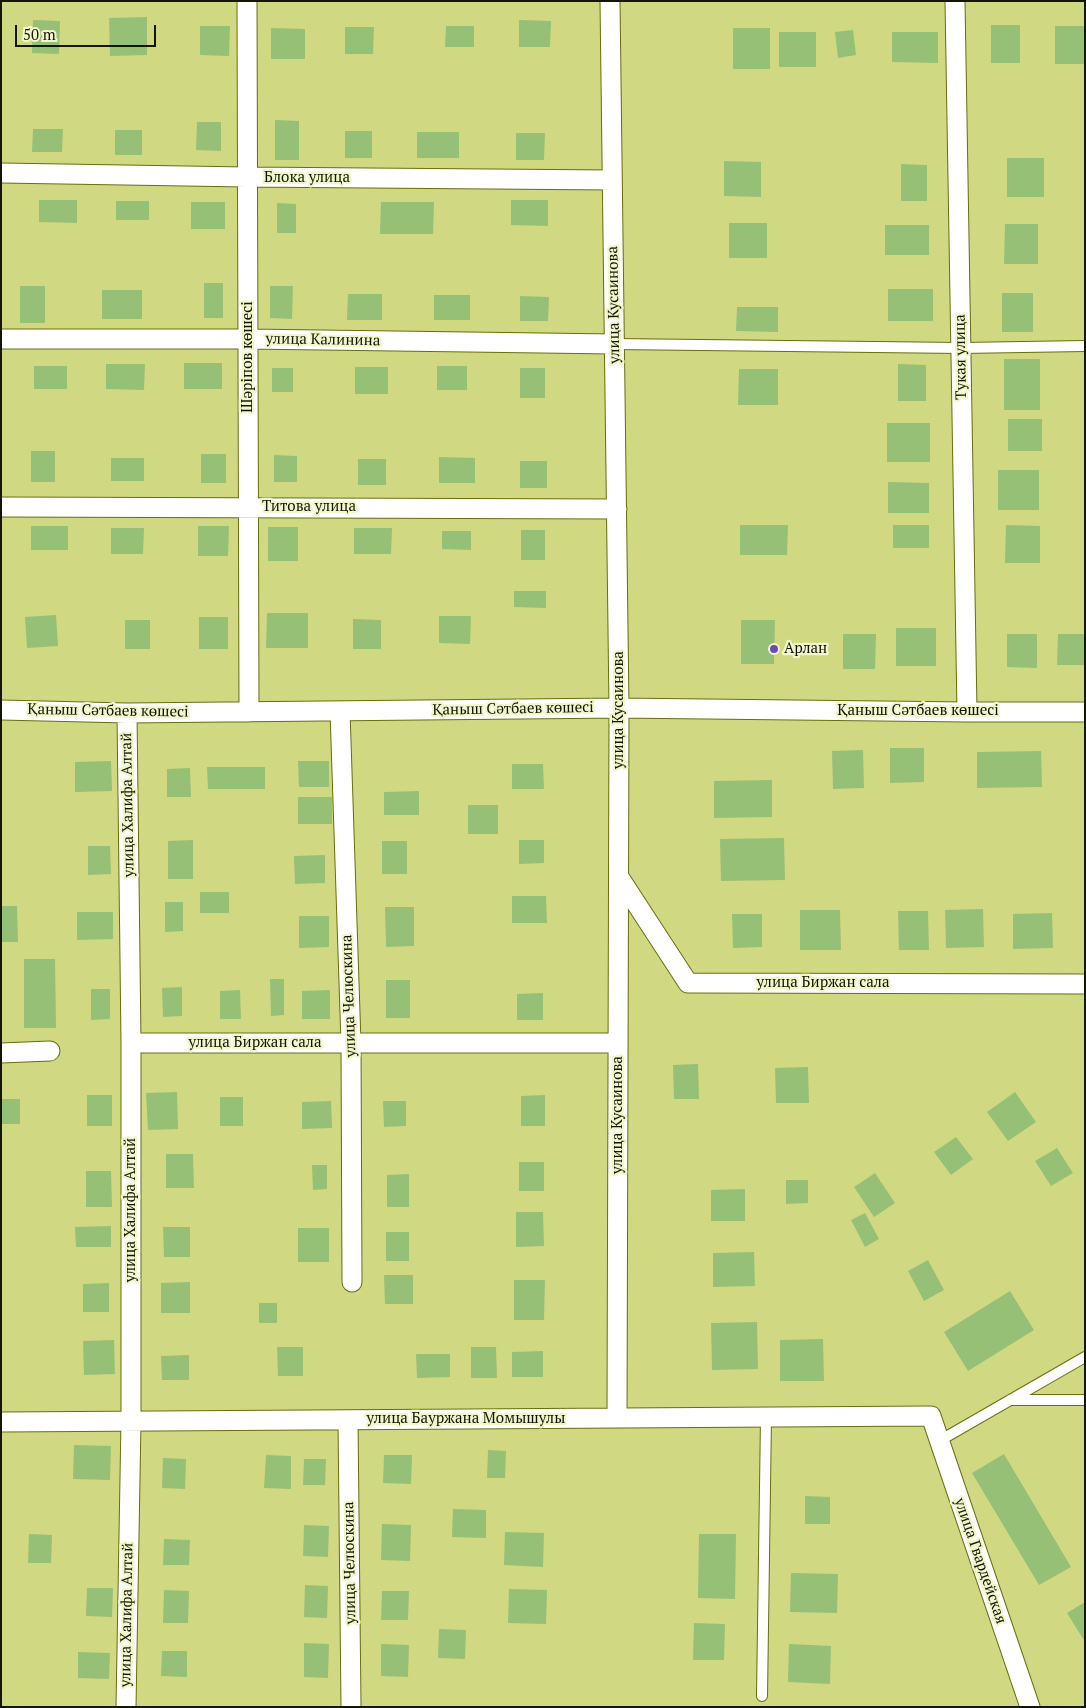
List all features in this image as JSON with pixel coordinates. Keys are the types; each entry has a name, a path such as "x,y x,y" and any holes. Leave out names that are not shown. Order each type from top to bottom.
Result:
{"street":[{"name":"Шәріпов көшесі","path":"246,1 249,712"},
{"name":"улица Кусаинова","path":"610,1 619,708 617,1418"},
{"name":"Тукая улица","path":"955,1 967,712"},
{"name":"Блока улица","path":"1,173 612,180"},
{"name":"улица Калинина","path":"1,339 248,339 614,344"},
{"name":"Титова улица","path":"1,507 617,509"},
{"name":"Қаныш Сәтбаев көшесі","path":"1,710 127,713 619,708 1085,712"},
{"name":"улица Челюскина","path":"340,711 351,1043 352,1282"},
{"name":"улица Халифа Алтай","path":"126,1707 131,1421 131,1043 127,713"},
{"name":"улица Биржан сала","path":"619,877 688,983 1085,984"},
{"name":"улица Биржан сала","path":"131,1043 618,1043"},
{"path":"1,1053 50,1051"},
{"name":"улица Бауржана Момышулы","path":"1,1422 931,1416"},
{"name":"улица Гвардейская","path":"931,1416 1030,1707"},
{"name":"улица Челюскина","path":"348,1420 351,1707"}],"lane":[{"path":"614,344 961,348 1085,346"},
{"path":"939,1440 1085,1357"},
{"path":"1009,1400 1085,1400"},
{"path":"762,1696 766,1417"}],"building":[{"path":"147,17 147,55 110,56 109,18"},
{"path":"33,20 60,21 59,54 32,53"},
{"path":"519,20 551,21 550,47 519,47"},
{"path":"991,25 1020,25 1020,63 991,63"},
{"path":"200,26 230,26 229,56 200,55"},
{"path":"446,26 474,26 474,47 445,47"},
{"path":"1055,26 1085,26 1085,64 1055,64"},
{"path":"345,27 374,27 373,54 345,54"},
{"path":"271,28 305,29 305,59 271,59"},
{"path":"733,28 770,28 770,69 733,69"},
{"path":"853,30 856,55 838,58 835,32"},
{"path":"779,32 816,32 816,67 779,67"},
{"path":"892,32 938,32 938,63 892,62"},
{"path":"275,120 299,121 299,160 275,160"},
{"path":"197,122 221,122 221,151 196,150"},
{"path":"33,129 63,129 62,152 32,152"},
{"path":"115,130 142,130 142,155 115,155"},
{"path":"345,131 372,131 372,158 345,158"},
{"path":"417,132 459,132 459,158 417,158"},
{"path":"516,133 545,133 544,160 516,160"},
{"path":"1007,158 1044,158 1044,197 1007,197"},
{"path":"724,161 761,162 761,197 724,196"},
{"path":"901,164 927,165 927,201 901,201"},
{"path":"39,200 77,200 77,223 39,222"},
{"path":"511,200 548,200 548,226 511,225"},
{"path":"116,201 149,201 149,220 116,220"},
{"path":"191,202 225,202 225,229 191,229"},
{"path":"381,202 434,202 433,234 380,234"},
{"path":"277,203 296,204 296,233 277,233"},
{"path":"729,223 767,223 767,258 729,258"},
{"path":"1005,224 1038,224 1038,264 1004,264"},
{"path":"885,225 929,225 929,255 885,255"},
{"path":"204,283 223,283 223,318 204,318"},
{"path":"20,286 45,286 45,323 20,323"},
{"path":"270,286 293,286 292,319 270,318"},
{"path":"888,289 933,289 933,321 888,321"},
{"path":"102,290 142,290 142,319 102,319"},
{"path":"1002,293 1033,293 1033,332 1002,332"},
{"path":"348,294 382,294 382,320 347,320"},
{"path":"434,295 470,295 470,320 434,320"},
{"path":"520,296 549,297 548,321 520,321"},
{"path":"737,307 778,307 778,332 736,331"},
{"path":"1004,359 1040,359 1040,410 1004,410"},
{"path":"184,363 222,363 222,389 184,389"},
{"path":"106,364 145,364 144,390 106,389"},
{"path":"898,364 926,365 926,401 898,401"},
{"path":"34,366 67,366 67,389 34,389"},
{"path":"437,366 467,366 467,390 437,390"},
{"path":"355,367 388,367 388,394 355,394"},
{"path":"272,368 293,368 293,392 272,392"},
{"path":"520,368 545,368 545,398 520,398"},
{"path":"739,369 778,369 778,405 738,405"},
{"path":"1008,419 1042,419 1042,451 1008,451"},
{"path":"887,423 930,423 930,462 887,462"},
{"path":"31,451 55,451 55,482 31,482"},
{"path":"201,454 226,454 226,483 201,483"},
{"path":"274,455 297,456 297,482 274,482"},
{"path":"439,457 475,458 475,483 439,483"},
{"path":"111,458 144,458 144,481 111,481"},
{"path":"358,459 386,459 386,485 358,485"},
{"path":"520,461 547,461 547,488 520,488"},
{"path":"998,470 1039,470 1039,510 998,510"},
{"path":"888,482 929,483 929,513 888,513"},
{"path":"740,525 788,525 787,555 740,555"},
{"path":"893,525 929,525 929,548 893,548"},
{"path":"1006,525 1040,526 1040,563 1005,563"},
{"path":"31,526 68,526 68,550 31,550"},
{"path":"198,526 229,526 228,556 198,556"},
{"path":"268,527 298,527 298,561 268,561"},
{"path":"111,528 144,528 143,554 111,554"},
{"path":"354,528 392,528 391,554 354,554"},
{"path":"521,530 545,530 545,560 521,560"},
{"path":"442,531 471,531 471,550 442,549"},
{"path":"514,591 546,591 546,608 514,607"},
{"path":"267,613 308,613 308,648 266,648"},
{"path":"56,615 58,646 27,648 25,617"},
{"path":"439,616 471,616 470,644 439,643"},
{"path":"199,617 228,617 228,649 199,649"},
{"path":"353,619 381,620 381,649 353,649"},
{"path":"125,620 150,620 150,649 125,649"},
{"path":"741,620 775,620 774,664 741,664"},
{"path":"896,628 936,628 936,666 896,666"},
{"path":"843,634 876,634 875,669 843,669"},
{"path":"1007,634 1037,634 1037,668 1007,667"},
{"path":"1058,634 1085,634 1085,665 1057,665"},
{"path":"890,748 924,748 924,782 890,783"},
{"path":"863,750 864,788 833,789 832,751"},
{"path":"1041,751 1042,787 977,788 977,752"},
{"path":"111,761 112,791 75,792 75,762"},
{"path":"298,761 329,761 329,787 299,787"},
{"path":"512,764 543,764 544,789 512,789"},
{"path":"207,767 265,767 265,789 208,789"},
{"path":"190,768 191,797 167,797 167,769"},
{"path":"772,780 772,817 714,818 714,781"},
{"path":"419,791 419,815 384,815 384,792"},
{"path":"298,797 332,797 332,824 298,824"},
{"path":"468,805 498,805 498,834 468,834"},
{"path":"784,838 785,880 721,881 720,839"},
{"path":"193,840 193,879 168,879 168,841"},
{"path":"519,840 544,840 544,863 519,864"},
{"path":"382,841 407,841 407,874 382,874"},
{"path":"88,846 110,846 111,874 88,875"},
{"path":"325,855 325,883 295,884 294,856"},
{"path":"200,892 229,892 229,913 200,913"},
{"path":"512,896 546,896 547,923 512,923"},
{"path":"165,902 183,902 183,931 165,932"},
{"path":"1,906 17,906 18,942 1,942"},
{"path":"385,907 414,907 414,946 386,947"},
{"path":"983,909 984,947 946,948 945,910"},
{"path":"800,910 840,910 841,950 800,950"},
{"path":"898,911 928,911 929,950 899,950"},
{"path":"77,912 113,912 113,939 77,940"},
{"path":"1052,913 1053,948 1013,949 1013,914"},
{"path":"732,914 762,914 762,947 733,948"},
{"path":"299,916 329,916 329,947 299,948"},
{"path":"24,959 55,959 56,1028 24,1028"},
{"path":"270,979 284,979 284,1015 271,1016"},
{"path":"386,980 410,980 410,1018 386,1018"},
{"path":"182,987 182,1016 163,1017 162,988"},
{"path":"91,989 110,989 110,1019 91,1020"},
{"path":"240,990 241,1019 220,1019 220,991"},
{"path":"330,990 330,1019 302,1019 302,991"},
{"path":"543,993 543,1020 517,1020 517,994"},
{"path":"698,1064 699,1099 674,1099 673,1065"},
{"path":"808,1067 809,1103 776,1103 775,1068"},
{"path":"177,1092 178,1129 148,1130 146,1093"},
{"path":"1015,1092 1036,1122 1008,1141 987,1112"},
{"path":"87,1095 112,1095 112,1126 87,1126"},
{"path":"545,1095 545,1126 521,1126 521,1096"},
{"path":"220,1097 243,1097 243,1126 220,1126"},
{"path":"1,1099 20,1099 20,1124 1,1124"},
{"path":"331,1101 332,1128 302,1129 302,1102"},
{"path":"383,1101 406,1101 406,1126 384,1127"},
{"path":"956,1137 973,1159 951,1175 934,1152"},
{"path":"1057,1148 1073,1173 1051,1186 1035,1161"},
{"path":"166,1154 193,1154 194,1188 166,1188"},
{"path":"519,1162 544,1162 544,1191 519,1191"},
{"path":"312,1165 327,1165 327,1189 313,1190"},
{"path":"86,1171 111,1171 112,1207 86,1207"},
{"path":"875,1173 895,1203 874,1217 854,1187"},
{"path":"409,1174 409,1207 387,1207 387,1175"},
{"path":"786,1180 808,1180 808,1203 786,1204"},
{"path":"745,1189 745,1221 711,1221 711,1190"},
{"path":"516,1212 543,1212 544,1246 516,1247"},
{"path":"865,1213 879,1239 865,1247 851,1220"},
{"path":"111,1226 111,1247 76,1247 75,1227"},
{"path":"163,1227 190,1227 190,1257 164,1257"},
{"path":"298,1228 329,1228 329,1262 298,1262"},
{"path":"386,1232 409,1232 409,1261 386,1261"},
{"path":"754,1252 755,1286 713,1287 713,1253"},
{"path":"928,1260 944,1290 924,1301 908,1271"},
{"path":"384,1275 413,1275 413,1304 385,1304"},
{"path":"514,1280 545,1280 544,1320 514,1320"},
{"path":"190,1282 190,1313 161,1313 161,1283"},
{"path":"109,1283 109,1312 83,1312 83,1284"},
{"path":"1010,1291 1034,1330 968,1371 944,1332"},
{"path":"259,1303 277,1303 277,1323 259,1323"},
{"path":"757,1322 758,1369 712,1370 711,1323"},
{"path":"823,1339 824,1381 780,1381 780,1340"},
{"path":"114,1340 115,1374 84,1375 83,1341"},
{"path":"277,1347 303,1347 303,1376 278,1376"},
{"path":"471,1347 496,1347 497,1378 471,1378"},
{"path":"543,1351 543,1377 512,1377 512,1352"},
{"path":"416,1354 450,1354 450,1377 417,1378"},
{"path":"189,1355 189,1380 162,1380 161,1356"},
{"path":"74,1445 111,1446 110,1480 73,1479"},
{"path":"488,1450 506,1451 505,1478 487,1478"},
{"path":"1004,1454 1071,1567 1039,1585 972,1473"},
{"path":"266,1455 291,1456 291,1489 264,1488"},
{"path":"384,1455 412,1455 411,1484 383,1483"},
{"path":"163,1458 186,1459 185,1489 162,1488"},
{"path":"304,1459 326,1459 325,1485 303,1485"},
{"path":"805,1496 830,1497 830,1524 805,1524"},
{"path":"453,1509 486,1510 486,1538 452,1537"},
{"path":"382,1524 411,1525 410,1561 381,1560"},
{"path":"304,1525 329,1526 328,1557 303,1556"},
{"path":"505,1532 544,1533 543,1567 504,1565"},
{"path":"29,1534 52,1535 51,1563 28,1563"},
{"path":"699,1534 736,1534 735,1599 698,1598"},
{"path":"164,1539 190,1540 189,1565 163,1565"},
{"path":"791,1573 838,1574 837,1613 790,1612"},
{"path":"305,1585 328,1586 327,1618 304,1617"},
{"path":"87,1588 113,1588 112,1617 86,1616"},
{"path":"509,1589 547,1590 546,1624 508,1623"},
{"path":"164,1590 189,1591 188,1623 163,1623"},
{"path":"382,1591 409,1591 408,1620 381,1620"},
{"path":"1085,1602 1085,1642 1067,1613"},
{"path":"694,1623 725,1624 724,1660 693,1660"},
{"path":"439,1629 466,1630 465,1659 438,1658"},
{"path":"304,1643 329,1644 328,1678 304,1677"},
{"path":"381,1644 409,1645 408,1677 381,1676"},
{"path":"789,1644 831,1646 830,1684 788,1682"},
{"path":"162,1651 187,1651 187,1677 161,1676"},
{"path":"78,1652 110,1653 109,1679 78,1678"}],"place":[{"name":"Арлан","path":"774,649"}]}
